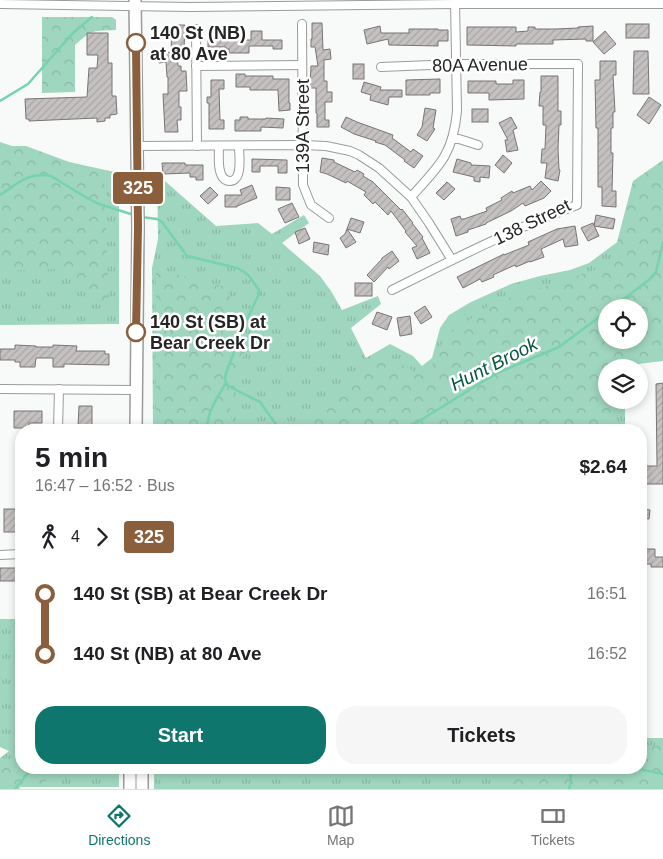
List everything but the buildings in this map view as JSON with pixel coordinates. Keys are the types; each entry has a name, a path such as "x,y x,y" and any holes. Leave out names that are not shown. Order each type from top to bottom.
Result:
{"main road":[{"path":"135,3 138,202 136,424"},
{"path":"130,774 130,789"},
{"path":"142,774 142,789"}],"street":[{"path":"411,197 436,170 444,158 452,139 456,110 455,2"},
{"path":"0,4 135,3 190,7 455,2 663,4"},
{"name":"139A Street","path":"302,24 303,185 311,205 329,218"},
{"path":"196,29 197,146"},
{"name":"80A Avenue","path":"382,67 456,64 578,64"},
{"name":"138 Street","path":"392,290 452,260 576,205 578,64"},
{"path":"196,66 302,65"},
{"path":"452,139 459,139 478,145"},
{"path":"136,146 303,145 339,148 359,155 379,168 411,197 430,223 452,260"},
{"path":"219,146 219,172 222,178 231,181 236,178 239,172 239,146"},
{"path":"0,389 136,390"},
{"path":"58,424 60,389"},
{"path":"0,555 15,554"}],"green space":[{"path":"42,17 112,17 116,20 116,30 94,32 75,45 75,92 42,93"},
{"path":"0,142 42,156 119,173 119,324 0,325"},
{"path":"0,146 26,146 104,175 109,310 58,269 3,271 0,275"},
{"path":"663,160 663,361 648,363 648,359 598,359 598,409 613,409 614,424 316,424 309,418 362,371 388,357 426,378 445,337 493,303 611,265 633,181"},
{"path":"157,174 216,226 258,223 272,234 304,215 309,223 282,243 320,276 342,310 378,296 381,304 351,328 366,358 390,344 413,356 422,366 432,358 440,328 449,315 471,302 511,284 570,270 589,263 624,237 608,299 598,299 598,349 625,349 625,359 598,359 598,409 625,409 625,424 153,424 152,268 158,239"},
{"path":"156,269 225,287 248,337 230,410 233,424 156,424"},
{"path":"0,619 15,619 15,774 119,774 119,787 20,787 19,789 0,789 0,758 9,751 0,747"},
{"path":"647,738 663,738 663,789 154,789 154,774 647,774"},
{"path":"647,745 663,746 663,789 528,789 490,774 647,774"},
{"path":"0,758 15,764 15,774 43,774 52,777 37,787 0,789"}],"waterway":[{"path":"0,101 28,84 73,33 92,17"},
{"path":"0,195 30,177 36,175 51,176 99,204 134,215"},
{"path":"141,217 157,219 162,222 187,256 237,268 249,276 259,290 225,378 228,386 260,402 276,424"},
{"name":"Hunt Brook","path":"624,299 650,279 656,272 663,242"},
{"name":"Hunt Brook","path":"413,424 495,374 559,347 598,318"},
{"path":"207,424 216,400 226,383"},
{"path":"647,771 663,774"},
{"path":"15,789 27,774"},
{"path":"569,789 570,774"}],"bus line":[{"name":"325","path":"136,43 138,227 136,332"}],"place":[{"name":"140 St (NB) at 80 Ave","path":"136,43"},
{"name":"140 St (SB) at Bear Creek Dr","path":"136,332"}]}
